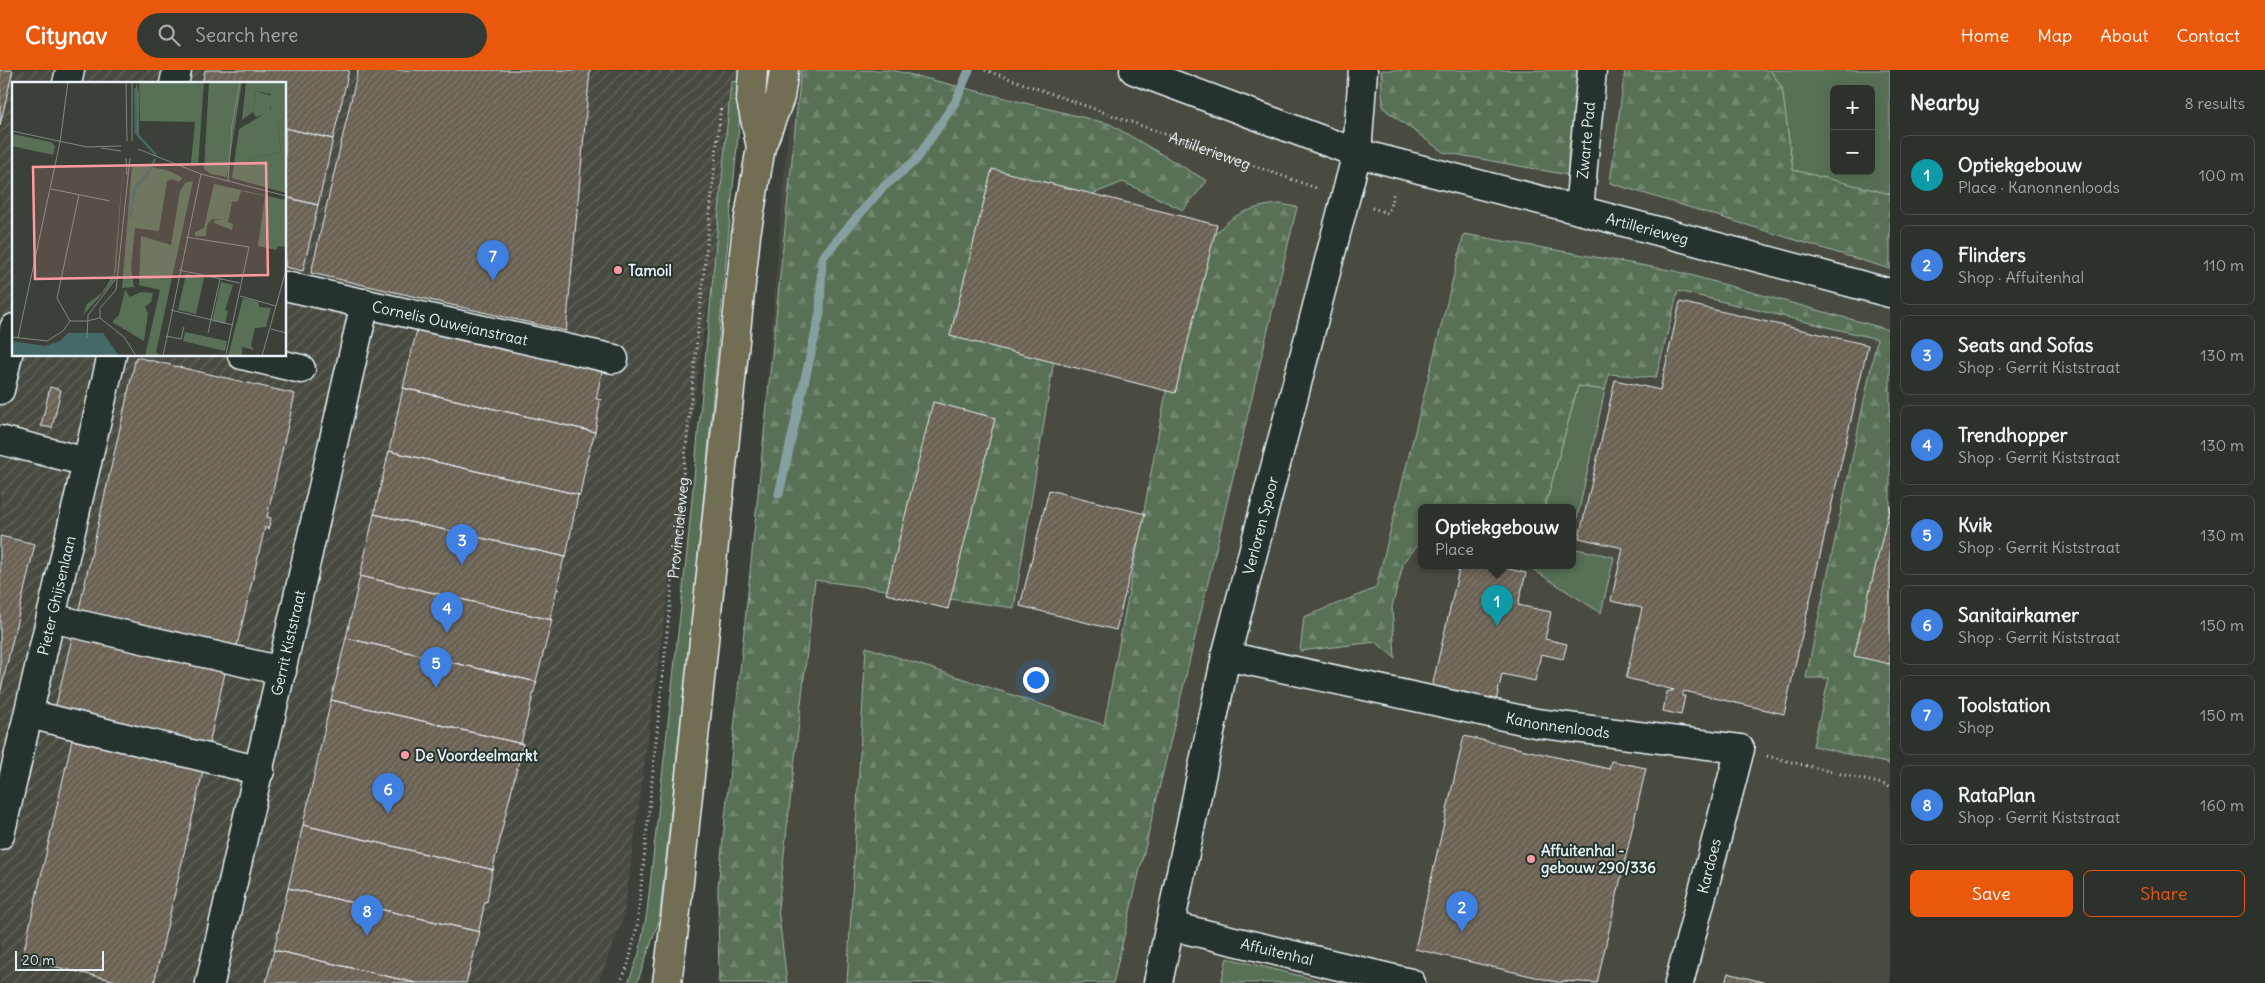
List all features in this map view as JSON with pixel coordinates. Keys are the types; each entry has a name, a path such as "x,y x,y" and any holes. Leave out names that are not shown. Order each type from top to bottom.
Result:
{"main road":[{"path":"753,70 751,100 761,147"},
{"path":"664,979 677,902 746,235 761,147 780,97 784,70"}],"street":[{"name":"Artillerieweg","path":"1134,70 1357,153 1890,293"},
{"name":"Verloren Spoor","path":"1158,983 1226,656 1357,153 1363,70"},
{"name":"Zwarte Pad","path":"1579,210 1592,70"},
{"name":"Cornelis Ouwejanstraat","path":"286,286 614,359"},
{"name":"Gerrit Kiststraat","path":"210,983 260,771 365,303"},
{"path":"0,390 12,337"},
{"name":"Pieter Ghijsenlaan","path":"0,835 112,356"},
{"path":"246,356 301,369"},
{"path":"0,440 87,462"},
{"path":"51,618 282,671"},
{"name":"Kanonnenloods","path":"1226,656 1536,723 1740,749"},
{"path":"28,714 260,771"},
{"name":"Kardoes","path":"1679,983 1740,749"},
{"name":"Affuitenhal","path":"1171,926 1411,983"}],"path":[{"name":"Artillerieweg","path":"985,70 1388,213 1402,165"},
{"name":"Provincialeweg","path":"620,983 628,965 637,927 721,98"},
{"path":"1740,749 1890,786"}],"shaded area":[{"path":"0,70 740,70 623,919 598,983 0,983"},
{"path":"793,70 1890,70 1890,983 715,983 718,971"}],"green space":[{"path":"801,70 892,70 1110,124 1207,181 1183,210 1123,182 1080,199 1014,608 815,580 778,908 787,983 719,983 718,887"},
{"path":"1381,70 1582,70 1568,152 1568,175 1443,152 1383,108"},
{"path":"1625,70 1770,70 1782,88 1793,170 1890,194 1890,269 1610,183"},
{"path":"1770,70 1890,70 1890,194 1793,170 1782,88"},
{"path":"734,81 743,83 693,608 659,921 637,983 628,983 639,954 647,912 687,552 731,83"},
{"path":"1280,204 1297,207 1113,983 847,983 866,647 1104,725 1186,285 1211,240 1231,219 1260,207"},
{"path":"1464,234 1675,271 1890,330 1890,764 1813,746 1829,678 1806,678 1877,339 1678,291 1656,378 1609,374 1605,390 1578,386 1546,504 1418,504 1418,545 1404,561 1392,607 1395,658 1376,642 1300,651 1304,617 1376,588"},
{"path":"1578,386 1605,390 1576,524 1576,504 1546,504"},
{"path":"1576,549 1614,557 1601,613 1532,569 1576,569"},
{"path":"1227,958 1329,983 1221,983"}],"building":[{"path":"0,70 13,70 0,125"},
{"path":"205,70 349,70 333,139 286,128 286,82 202,82"},
{"path":"358,70 590,70 566,331 311,273"},
{"path":"286,128 333,139 318,205 286,197"},
{"path":"992,169 1217,225 1175,393 950,336"},
{"path":"286,197 318,205 303,271 286,267"},
{"path":"1680,302 1868,345 1784,714 1684,691 1682,696 1685,696 1681,715 1663,711 1667,692 1674,690 1626,678 1642,608 1611,601 1623,548 1579,538 1615,380 1660,390"},
{"path":"418,325 577,361 575,365 602,372 596,399 602,400 600,402 595,432 403,388"},
{"path":"136,357 295,394 267,517 271,518 268,529 265,527 235,654 77,618"},
{"path":"50,387 61,390 52,428 41,426"},
{"path":"403,388 595,432 586,462 587,465 580,495 389,451"},
{"path":"933,402 995,418 948,609 886,594"},
{"path":"389,451 580,495 578,495 566,557 374,514"},
{"path":"1049,490 1145,514 1116,630 1020,606"},
{"path":"1890,506 1890,664 1854,656"},
{"path":"374,514 566,557 564,558 557,587 559,590 557,589 550,618 552,620 360,576"},
{"path":"0,536 35,544 0,694"},
{"path":"1459,569 1508,569 1526,573 1518,605 1551,612 1545,639 1567,644 1563,659 1541,654 1535,681 1502,674 1495,706 1431,691"},
{"path":"360,576 552,620 537,682 346,638"},
{"path":"74,629 227,664 209,744 55,709"},
{"path":"346,638 537,682 521,743 523,744 331,700"},
{"path":"331,700 523,744 500,837 494,870 303,825"},
{"name":"Affuitenhal - gebouw 290/336","path":"1464,736 1609,769 1611,761 1646,768 1597,983 1562,981 1561,983 1415,949"},
{"path":"72,740 203,771 154,983 125,983 22,959"},
{"path":"303,825 494,870 492,870 487,902 485,901 480,932 288,888"},
{"path":"288,888 480,932 466,983 416,983 274,950"},
{"path":"274,950 416,983 266,983"},
{"path":"1728,973 1766,983 1725,983"}],"waterway":[{"path":"779,494 820,313 822,258 882,188 916,160 956,101 969,70"}],"place":[{"name":"Tamoil","path":"618,270"},
{"name":"Toolstation","path":"493,281"},
{"name":"Seats and Sofas","path":"462,565"},
{"name":"Optiekgebouw","path":"1497,626"},
{"name":"Trendhopper","path":"447,633"},
{"name":"Kvik","path":"436,688"},
{"name":"De Voordeelmarkt","path":"405,755"},
{"name":"Sanitairkamer","path":"388,814"},
{"name":"Affuitenhal - gebouw 290/336","path":"1531,859"},
{"name":"Flinders","path":"1462,932"},
{"name":"RataPlan","path":"367,936"}]}
